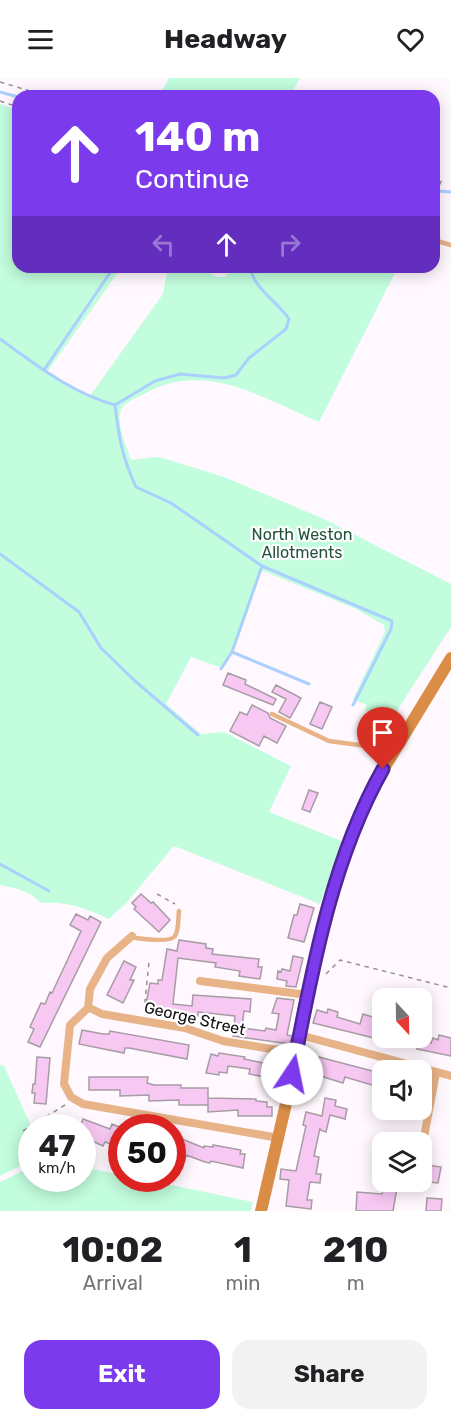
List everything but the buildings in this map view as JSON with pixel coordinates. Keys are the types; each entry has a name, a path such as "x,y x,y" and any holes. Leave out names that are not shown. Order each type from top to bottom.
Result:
{"main road":[{"path":"261,1211 279,1138 311,979 342,861 375,783 451,658"}],"street":[{"path":"132,934 108,958 89,990 88,1007 73,1020 69,1028 64,1084 68,1093 74,1100 83,1104 279,1138"},
{"path":"198,981 308,995"},
{"name":"George Street","path":"88,1007 102,1014 179,1026 223,1041 296,1053"},
{"path":"300,1035 451,1076"},
{"path":"427,1132 436,1072"}],"lane":[{"path":"272,714 329,741 374,747 392,754"},
{"path":"132,934 173,939 176,935 179,911"}],"path":[{"path":"0,82 27,90"},
{"path":"157,894 178,905 179,911"},
{"path":"311,979 329,973 340,960 451,988"},
{"path":"143,1021 149,962"},
{"path":"51,1114 74,1100"}],"green space":[{"path":"169,78 300,78 293,90 162,90"},
{"name":"North Weston Allotments","path":"0,104 12,108 12,273 118,273 47,372 90,396 163,294 167,273 210,273 217,277 225,277 228,273 395,273 319,422 234,386 190,380 168,384 127,403 122,408 119,420 131,460 163,458 224,477 324,519 451,584 451,627 389,723 364,710 367,705 353,699 385,632 384,625 356,609 261,570 232,652 222,668 191,657 166,704 201,734 224,732 291,766 269,812 344,842 320,904 174,846 126,903 109,919 76,906 41,903 22,891 0,885"},
{"path":"0,1065 4,1066 26,1114 18,1114 18,1167 0,1176"},
{"path":"96,1170 108,1172 108,1192 186,1192 186,1188 253,1202 251,1211 0,1211 0,1182 18,1173 18,1192 96,1192"}],"waterway":[{"path":"0,92 12,95"},
{"path":"440,191 451,192"},
{"path":"44,370 110,273"},
{"path":"0,339 69,386 115,405 155,381 180,374 224,378 236,375 249,358 286,329 289,319 256,282 252,273"},
{"path":"115,405 122,447 136,487 171,503 262,566 392,621 391,629 353,705"},
{"path":"0,554 79,612 101,648 135,681 198,735"},
{"path":"221,669 232,652 262,566"},
{"path":"232,652 309,684"},
{"path":"0,864 49,891"}],"route":[{"path":"292,1074 318,951 342,861 363,809 383,769"}]}
